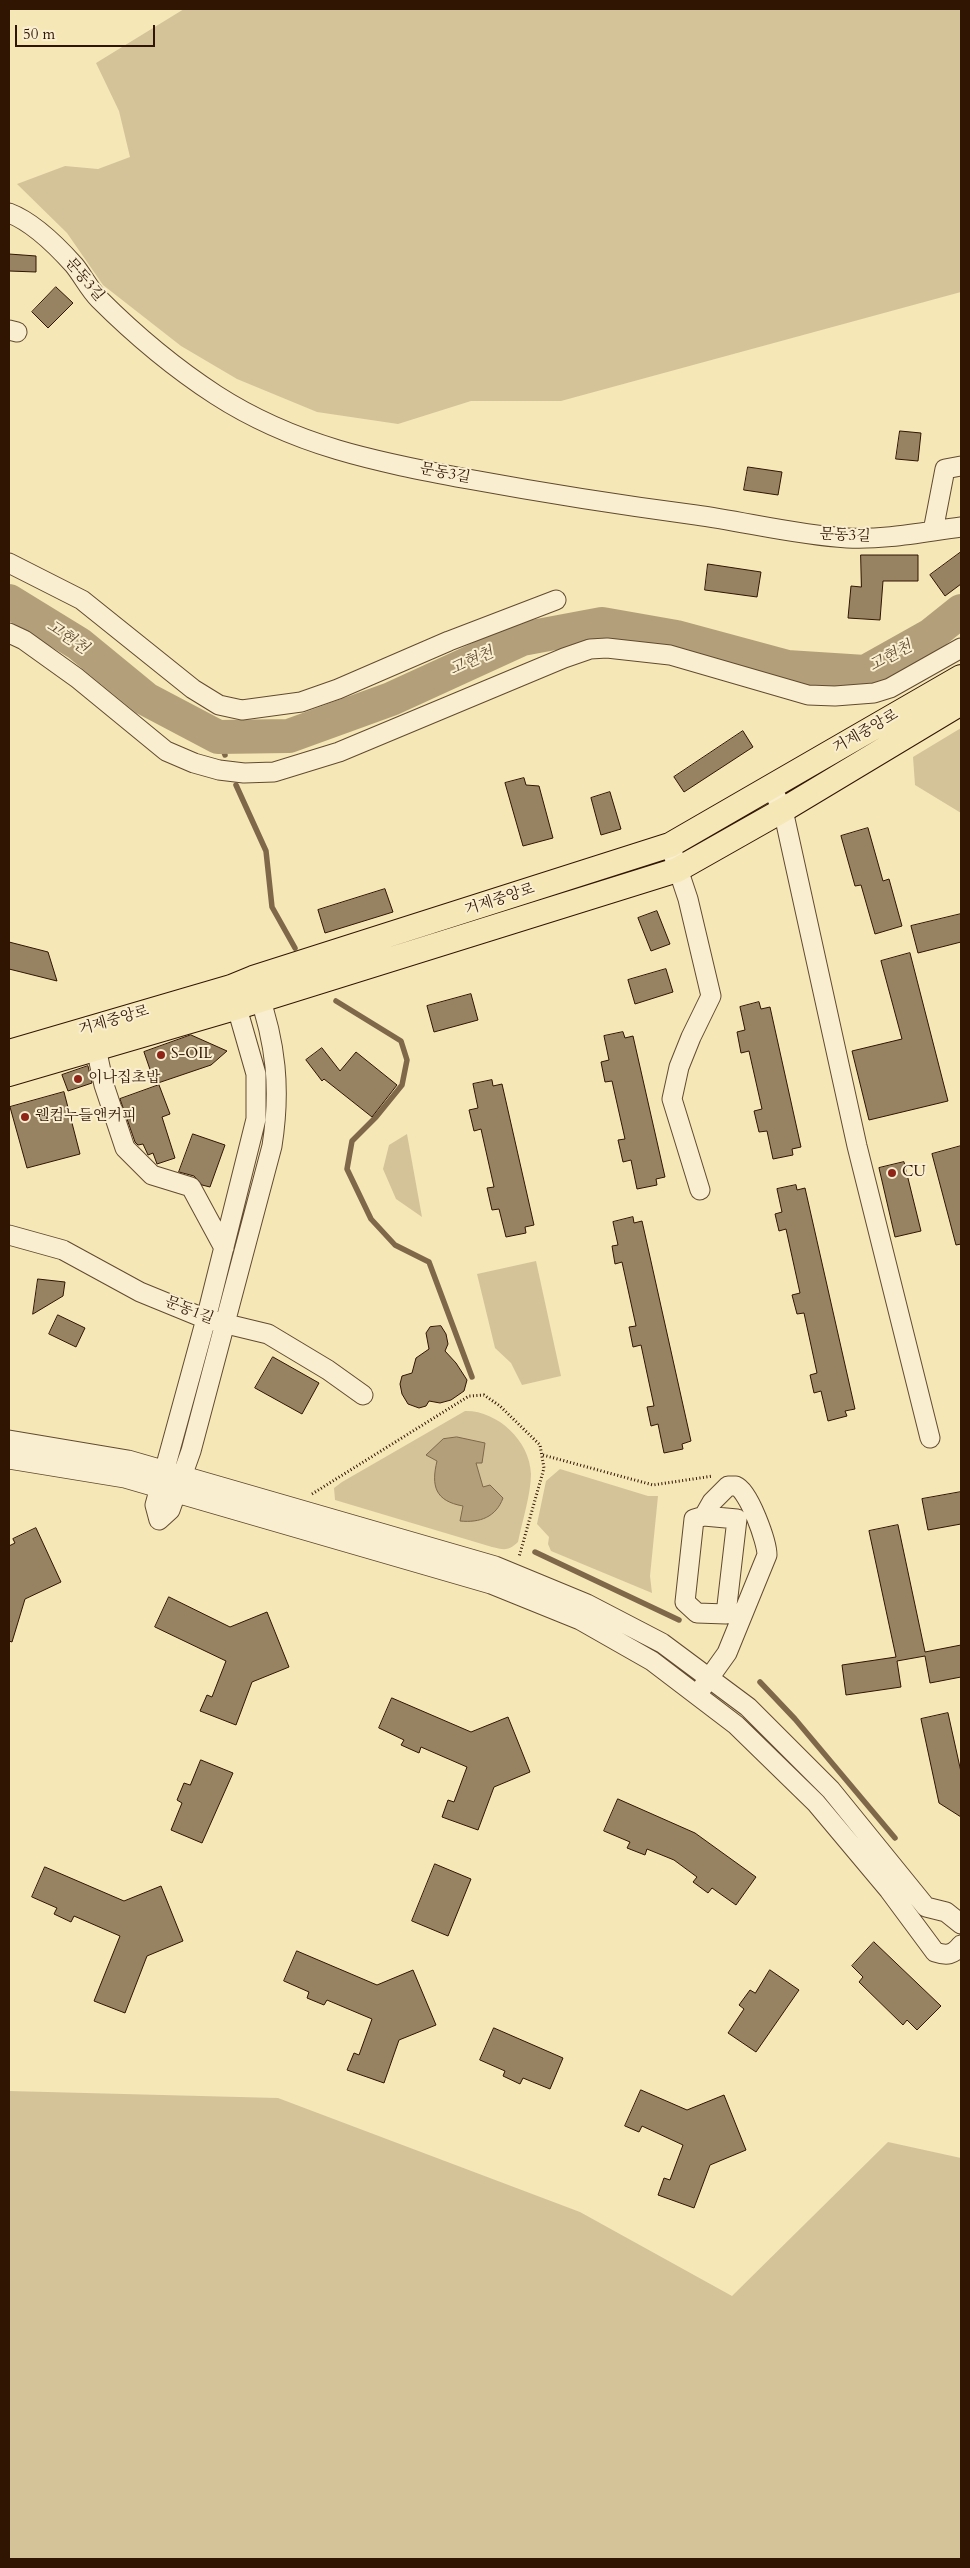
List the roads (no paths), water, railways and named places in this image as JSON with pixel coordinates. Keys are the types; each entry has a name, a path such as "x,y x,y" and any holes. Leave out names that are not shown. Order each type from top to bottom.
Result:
{"main road":[{"name":"거제중앙로","path":"9,1074 173,1026 235,997 253,978 670,845 961,677"},
{"name":"거제중앙로","path":"9,1052 235,997 261,1000 677,870 783,810 961,703"}],"street":[{"name":"문동3길","path":"9,213 17,216 45,237 73,264 96,296 171,364 217,396 267,424 313,443 378,462 562,497 745,522 799,533 846,538 886,538 961,527"},
{"path":"933,531 945,470 961,466"},
{"path":"9,563 82,600 193,689 219,705 242,710 301,702 338,689 449,641 556,600"},
{"path":"9,632 24,640 77,678 166,751 194,763 244,773 274,772 339,752 564,658 590,649 627,650 670,655 808,696 835,696 874,693 890,688 961,648"},
{"path":"771,787 783,810 857,1146 930,1438"},
{"path":"670,845 688,899 711,996 679,1067 672,1098 700,1190"},
{"path":"171,1482 226,1325 272,1146 277,1111 277,1066 261,1000 253,978"},
{"path":"268,1034 271,1015 277,1004 301,988"},
{"path":"171,1482 206,1319 256,1118 256,1074 248,1037 235,997"},
{"path":"173,1026 186,1026 216,1020 233,1024 248,1037"},
{"path":"96,1048 104,1085 125,1148 152,1175 191,1187 224,1248"},
{"name":"문동1길","path":"9,1236 62,1250 140,1292 206,1319 268,1334 328,1370 363,1395"},
{"path":"9,1440 128,1460 171,1482 491,1584 580,1620 652,1661 736,1725 816,1803 889,1890 935,1952 945,1956 955,1953 961,1945"},
{"path":"9,1459 125,1478 171,1482 496,1566 587,1604 662,1643 748,1707 831,1790 926,1907 946,1912 961,1924"},
{"path":"696,1695 727,1653 767,1555 767,1545 749,1503 741,1490 735,1486 728,1486 712,1502 704,1516 694,1519 685,1602 697,1613 726,1614 737,1519 704,1516"}],"waterway":[{"name":"고현천","path":"9,601 79,644 146,699 218,737 289,736 391,699 522,639 602,624 676,637 787,667 865,672 931,635 961,611"},
{"path":"218,737 225,755"},
{"path":"236,785 266,851 272,907 295,948"},
{"path":"336,1001 401,1041 407,1060 402,1085 376,1117 352,1141 347,1169 371,1219 395,1245 429,1262 472,1377"},
{"path":"535,1552 679,1620"},
{"path":"760,1682 795,1719 895,1838"}],"place":[{"name":"S-OIL","path":"161,1055"},
{"name":"이나집초밥","path":"78,1079"},
{"name":"웰컴누들앤커피","path":"25,1117"},
{"name":"CU","path":"892,1173"}]}
